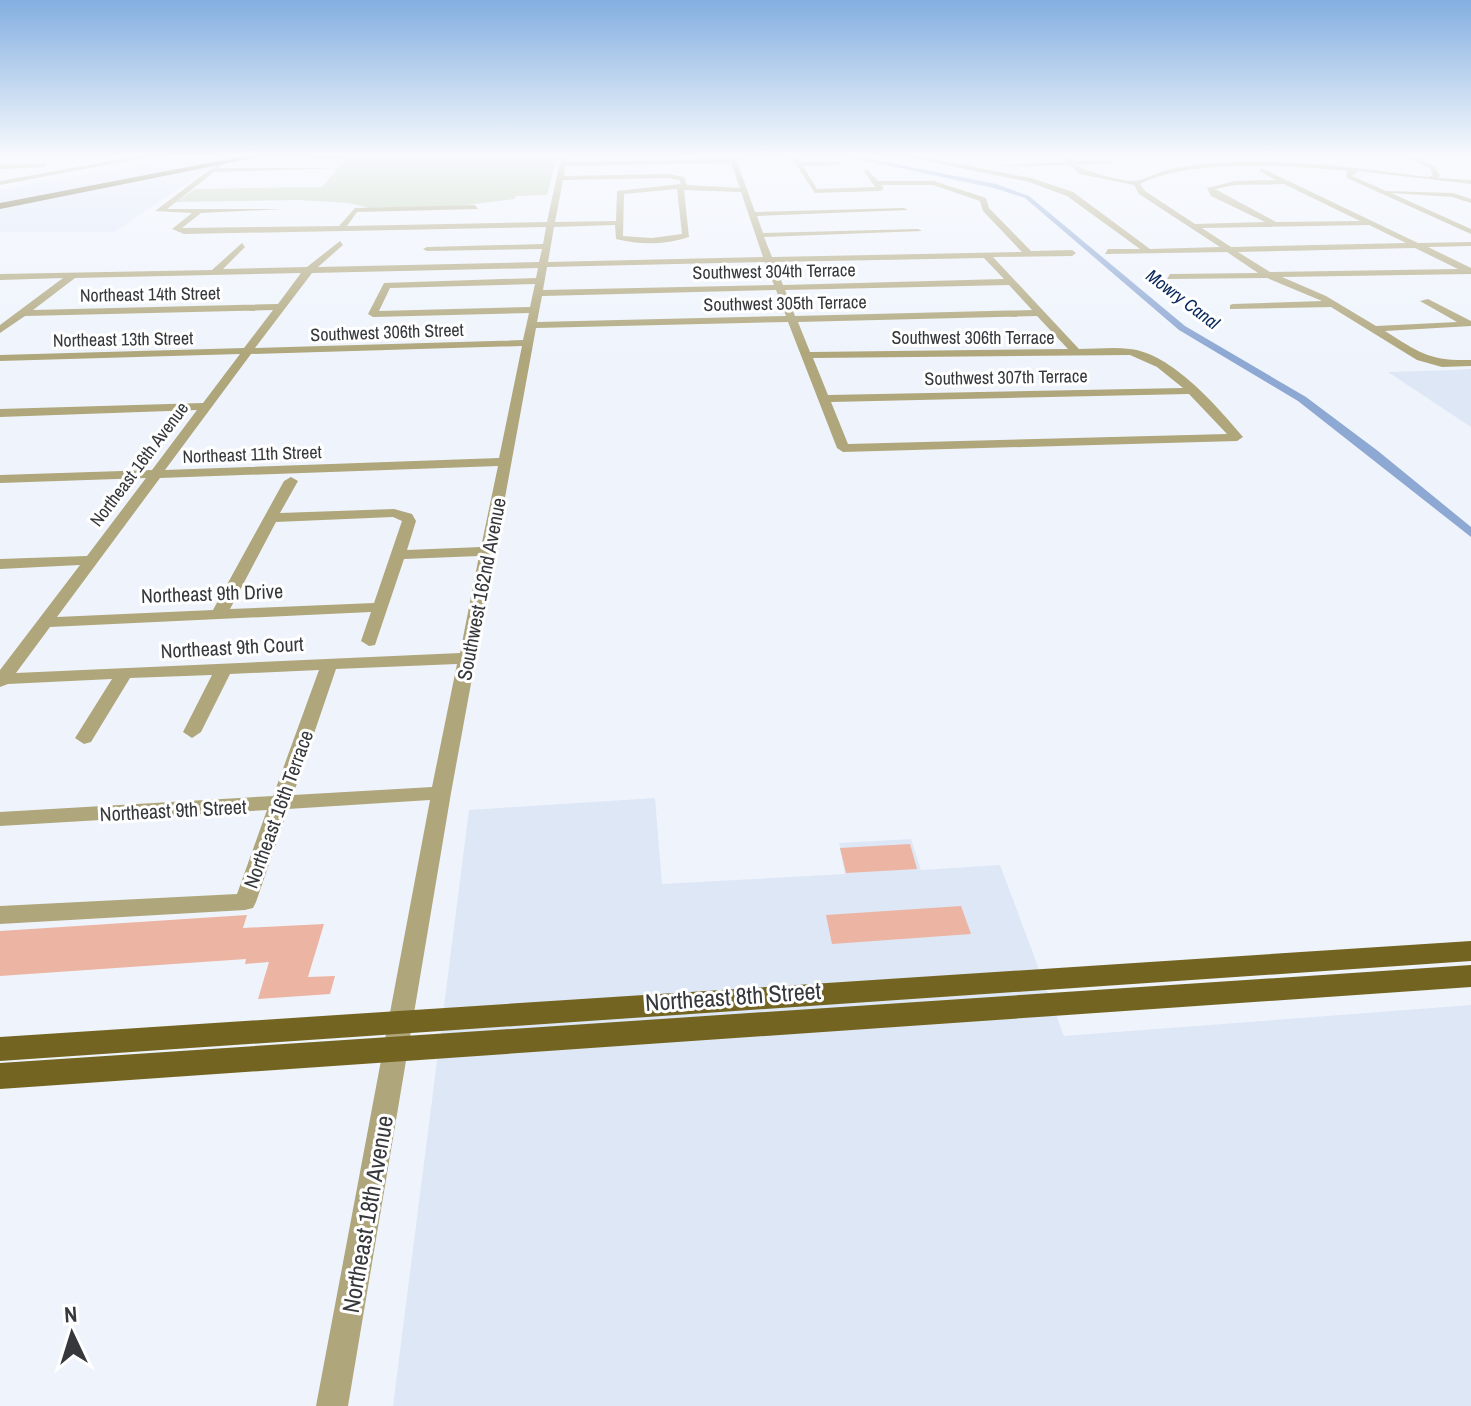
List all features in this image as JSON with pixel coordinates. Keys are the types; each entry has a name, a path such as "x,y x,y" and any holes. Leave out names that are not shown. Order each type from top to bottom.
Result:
{"main road":[{"name":"Northeast 8th Street","path":"0,1076 400,1036 1026,981 1471,951"},
{"name":"Northeast 8th Street","path":"0,1049 400,1036 1043,1005 1471,976"},
{"path":"1026,981 1043,1005"}],"street":[{"path":"185,222 176,229 178,231 618,223 619,237 623,239 682,237 686,235 685,222"},
{"path":"259,230 267,222"},
{"path":"341,229 346,222"},
{"path":"754,222 843,448 1237,437 1189,391"},
{"path":"998,222 1028,253"},
{"path":"1108,222 1148,251"},
{"path":"1186,222 1268,275 1333,304 1421,358 1437,363 1471,363"},
{"path":"1267,222 1274,225"},
{"path":"1366,222 1471,271"},
{"path":"1447,222 1471,232"},
{"path":"1193,226 1369,223"},
{"name":"Southwest 162nd Avenue","path":"400,1036 441,793 550,224"},
{"path":"759,235 918,231"},
{"path":"416,267 432,238"},
{"name":"Northeast 16th Avenue","path":"1,680 280,307 309,270 340,243"},
{"path":"1108,252 1471,244"},
{"path":"215,272 242,245"},
{"path":"427,249 546,246"},
{"path":"0,277 1072,253"},
{"path":"985,254 1076,352"},
{"path":"1170,277 1471,271"},
{"path":"0,330 73,275"},
{"path":"534,310 373,314 387,285 539,281"},
{"name":"Southwest 304th Terrace","path":"538,293 1011,282"},
{"path":"1373,329 1449,327 1469,323 1425,301"},
{"path":"1233,307 1333,304"},
{"name":"Northeast 14th Street","path":"21,313 280,307"},
{"name":"Southwest 305th Terrace","path":"531,325 1040,313"},
{"name":"Southwest 306th Street","path":"246,352 528,343"},
{"name":"Northeast 13th Street","path":"0,358 246,352"},
{"name":"Southwest 306th Terrace","path":"807,355 1139,353 1162,367 1189,391"},
{"name":"Southwest 307th Terrace","path":"823,399 1189,391"},
{"path":"0,413 206,406"},
{"name":"Northeast 11th Street","path":"0,479 506,462"},
{"path":"219,614 291,481"},
{"path":"272,518 394,513 407,517 409,521 369,641"},
{"path":"398,555 487,551"},
{"path":"0,564 89,560"},
{"name":"Northeast 9th Drive","path":"44,622 381,607"},
{"name":"Northeast 9th Court","path":"1,680 467,658"},
{"name":"Northeast 16th Terrace","path":"0,915 245,902 329,665"},
{"path":"192,732 223,670"},
{"path":"84,738 124,674"},
{"name":"Northeast 9th Street","path":"0,819 441,793"},
{"name":"Northeast 18th Avenue","path":"332,1406 400,1036"}],"shaded area":[{"path":"0,222 129,222 114,232 0,232"},
{"path":"1471,369 1471,427 1388,372 1455,370"},
{"path":"655,798 662,884 845,874 839,843 911,839 921,870 1000,865 1064,1036 1471,1005 1471,1406 393,1406 469,810"}],"building":[{"path":"910,844 917,869 846,873 840,848"},
{"path":"961,906 971,934 832,944 826,915"},
{"path":"247,915 243,928 324,924 308,977 335,976 330,994 258,999 269,962 245,964 246,959 0,976 0,931"}],"waterway":[{"name":"Mowry Canal","path":"1056,222 1182,328 1302,399 1374,453 1471,533"}]}
